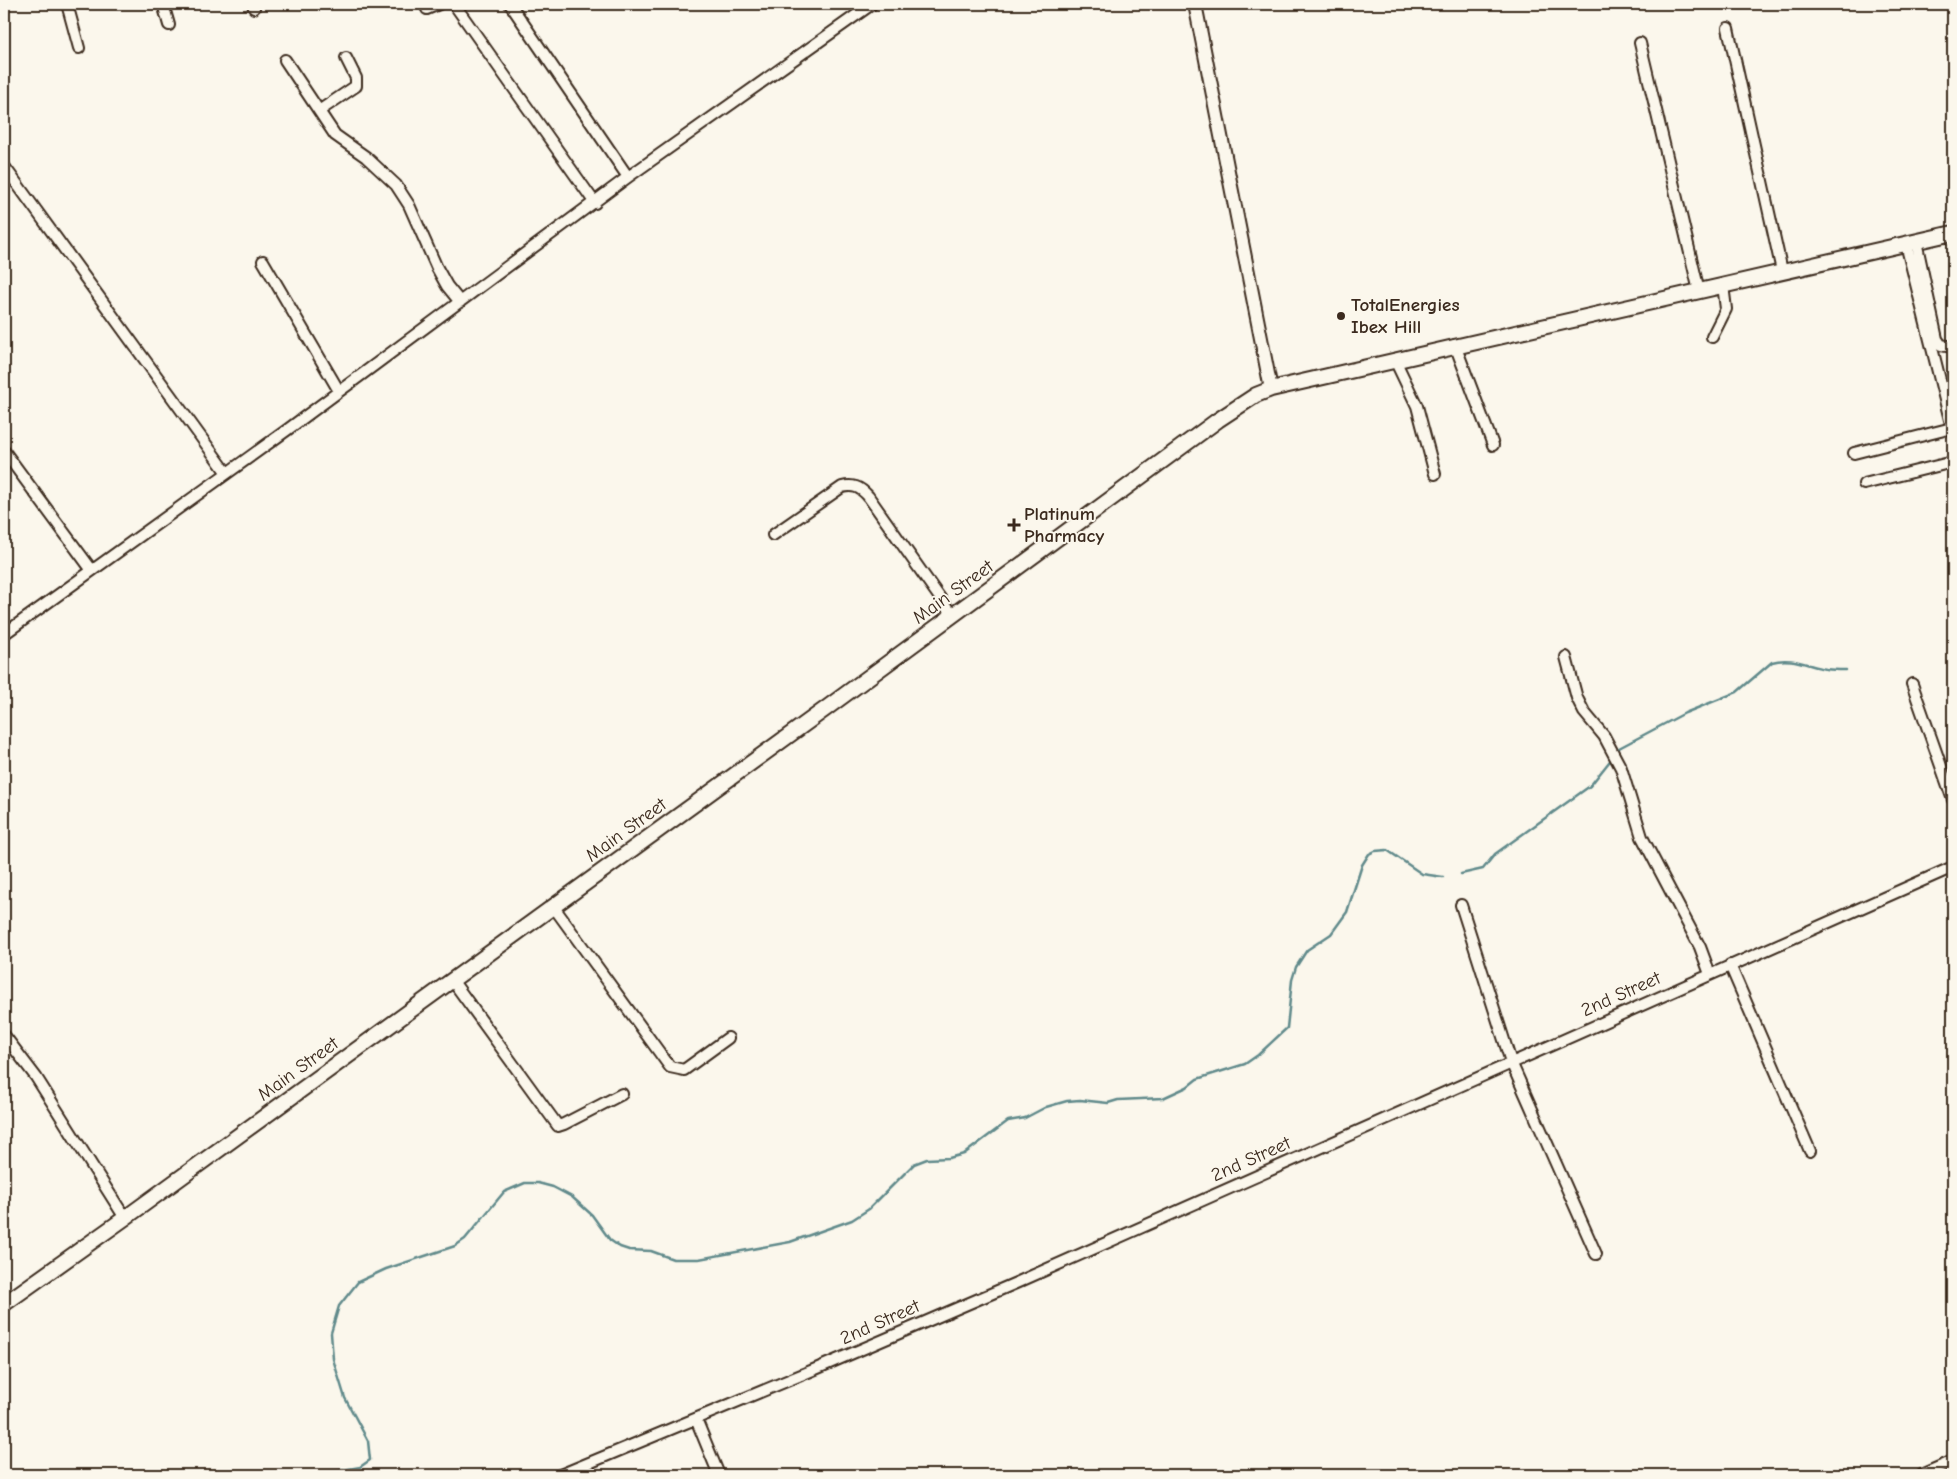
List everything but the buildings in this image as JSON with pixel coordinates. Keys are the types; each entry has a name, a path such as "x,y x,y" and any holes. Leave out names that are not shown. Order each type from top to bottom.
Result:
{"main road":[{"name":"Main Street","path":"4,1304 452,980 1218,420 1256,396 1271,389 1455,345 1953,233"}],"street":[{"path":"67,4 79,48"},
{"path":"163,4 169,25"},
{"path":"427,9 439,4"},
{"path":"454,4 595,203"},
{"path":"510,4 628,178"},
{"path":"4,634 227,473 628,178 872,4"},
{"path":"1195,4 1271,389"},
{"path":"1728,28 1782,271"},
{"path":"1640,43 1699,291"},
{"path":"318,111 356,86 356,78 346,58"},
{"path":"285,60 335,136 366,157 396,185 409,205 437,268 447,286 460,302"},
{"path":"4,166 227,473"},
{"path":"1911,242 1937,339 1941,345 1953,347"},
{"path":"1854,453 1953,430 1911,242"},
{"path":"263,261 339,391"},
{"path":"1712,337 1726,309 1723,285"},
{"path":"1455,345 1493,445"},
{"path":"1395,360 1417,406 1435,474"},
{"path":"4,451 91,570"},
{"path":"1864,484 1953,462"},
{"path":"774,535 842,487 857,486 868,496 952,614"},
{"path":"1566,657 1577,698 1584,712 1604,736 1621,768 1642,837 1700,947 1710,974"},
{"path":"1912,684 1953,800"},
{"name":"2nd Street","path":"560,1475 580,1471 696,1418 1016,1282 1953,867"},
{"path":"1461,905 1511,1062 1596,1254"},
{"path":"553,906 670,1067 684,1070 728,1038"},
{"path":"1730,965 1810,1151"},
{"path":"452,980 558,1126 622,1094"},
{"path":"4,1035 36,1077 125,1218"},
{"path":"696,1418 719,1475"},
{"path":"1921,1475 1953,1461"}],"waterway":[{"path":"1619,748 1685,713 1737,692 1772,662 1786,660 1826,669 1846,670"},
{"path":"1461,874 1483,869 1495,854 1590,786 1613,757"},
{"path":"314,1475 360,1467 370,1460 368,1441 345,1398 333,1359 331,1333 339,1306 358,1282 386,1269 455,1246 465,1239 504,1192 525,1183 538,1183 553,1187 572,1197 592,1215 610,1240 620,1247 629,1250 651,1251 673,1259 699,1259 790,1242 852,1220 869,1209 914,1164 927,1159 949,1158 964,1154 1008,1121 1025,1118 1046,1107 1067,1101 1080,1100 1108,1103 1118,1100 1163,1098 1187,1087 1197,1079 1245,1064 1258,1055 1287,1028 1292,980 1296,967 1307,950 1331,934 1347,912 1362,865 1369,854 1375,851 1387,850 1422,874 1443,877"}],"place":[{"name":"TotalEnergies Ibex Hill","path":"1341,316"},
{"name":"Platinum Pharmacy","path":"1014,525"}]}
